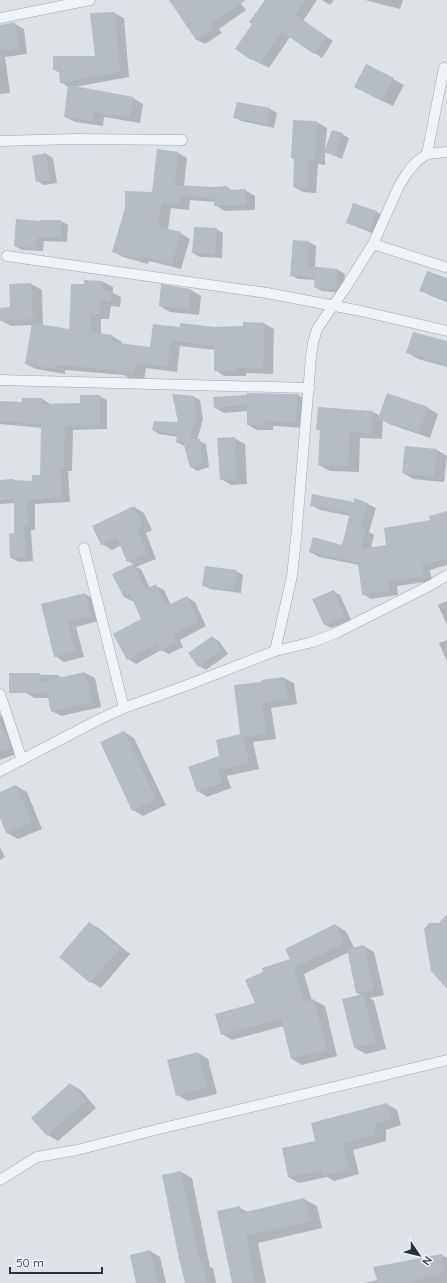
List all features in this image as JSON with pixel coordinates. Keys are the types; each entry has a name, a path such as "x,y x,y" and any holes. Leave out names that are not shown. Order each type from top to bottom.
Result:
{"street":[{"path":"0,18 90,0"},
{"path":"427,154 444,68"},
{"path":"0,141 74,139 182,140"},
{"path":"275,651 292,576 313,343 317,329 373,244 399,186 407,173 416,162 427,154 447,152"},
{"path":"373,244 445,267"},
{"path":"7,256 267,293 332,305 447,331"},
{"path":"0,380 309,388"},
{"path":"84,548 124,708"},
{"path":"0,771 124,708 275,651 313,642 336,633 431,585 447,575"},
{"path":"0,694 22,760"},
{"path":"0,1180 37,1157 76,1150 447,1060"}],"building":[{"path":"169,0 246,0 211,24 214,28 196,40"},
{"path":"265,0 306,0 296,15 326,36 314,54 282,32 260,64 252,59 251,60 235,49 252,24 249,22"},
{"path":"115,12 120,72 60,83 59,70 53,70 53,56 95,56 90,13"},
{"path":"15,22 19,49 0,51 0,25"},
{"path":"366,64 394,78 382,101 354,87"},
{"path":"68,85 134,97 130,118 94,112 93,121 64,117"},
{"path":"237,102 270,108 267,124 233,118"},
{"path":"293,120 317,121 315,160 309,159 307,188 293,187 294,159 291,158"},
{"path":"332,130 343,133 335,156 324,152"},
{"path":"157,149 178,152 175,185 214,187 227,186 227,190 246,189 246,205 214,206 214,198 180,196 180,205 162,203 158,226 181,232 172,265 139,256 138,259 112,252 125,208 125,191 152,192"},
{"path":"46,153 50,180 36,182 32,156"},
{"path":"353,203 377,211 370,231 346,223"},
{"path":"16,219 40,221 61,220 61,238 37,238 36,248 14,246"},
{"path":"194,227 217,228 215,255 192,253"},
{"path":"293,240 309,241 308,266 338,269 336,290 314,287 315,277 290,276"},
{"path":"427,271 447,278 447,300 419,291"},
{"path":"84,280 103,281 103,290 111,291 111,302 101,301 100,314 91,314 91,332 112,335 111,342 150,347 153,324 180,327 180,323 215,327 243,326 243,322 265,323 263,369 236,368 236,371 214,371 214,346 171,341 167,367 136,363 134,375 118,372 118,370 56,365 55,369 25,364 32,323 69,329 71,284 84,284"},
{"path":"31,283 33,319 0,321 0,308 10,307 9,284"},
{"path":"161,284 191,289 189,309 159,306"},
{"path":"413,332 447,341 447,365 406,353"},
{"path":"247,393 298,394 296,423 265,421 265,425 247,425 247,405 214,408 213,397 247,395"},
{"path":"387,393 428,407 419,433 378,419"},
{"path":"172,394 194,396 197,415 190,439 200,439 203,463 190,468 183,441 176,443 177,435 152,430 154,421 178,422"},
{"path":"80,395 100,395 100,425 65,426 64,467 61,467 62,498 27,500 28,526 24,526 26,557 10,558 9,534 14,533 14,499 0,500 0,480 13,479 32,481 32,475 40,475 41,424 23,424 23,422 0,421 0,401 22,402 22,398 42,398 42,404 80,403"},
{"path":"318,407 373,411 371,434 350,432 348,466 318,465 320,430 316,430"},
{"path":"235,437 236,479 220,480 217,438"},
{"path":"405,446 437,449 434,477 402,473"},
{"path":"312,494 354,502 354,498 368,503 361,528 366,529 361,549 386,545 384,528 430,520 429,516 447,511 447,559 422,565 424,577 389,581 390,591 362,595 358,563 309,552 313,537 342,545 350,513 310,506"},
{"path":"134,506 143,525 137,528 147,554 127,562 117,538 101,545 92,526"},
{"path":"133,564 146,589 156,584 166,606 187,596 199,621 172,635 176,642 160,651 157,644 127,660 113,634 141,619 130,594 124,597 112,574"},
{"path":"205,566 237,570 234,590 202,586"},
{"path":"334,590 345,616 324,625 312,599"},
{"path":"85,593 91,616 68,622 75,651 54,657 41,604"},
{"path":"212,636 222,650 198,667 188,653"},
{"path":"85,672 92,702 51,712 47,693 9,693 9,673 40,673 40,682"},
{"path":"284,677 288,699 262,703 267,734 244,737 249,764 218,770 222,783 197,792 188,767 219,756 216,740 240,734 234,685 261,682 261,680"},
{"path":"0,720 11,748 0,752"},
{"path":"124,731 156,799 132,811 100,742"},
{"path":"16,785 32,823 6,833 0,818 0,792"},
{"path":"447,914 447,989 431,971 424,929 429,923 439,923"},
{"path":"89,922 120,948 90,983 59,957"},
{"path":"335,924 344,943 294,968 304,1002 314,999 327,1050 291,1059 281,1019 221,1035 215,1014 255,1003 245,980 263,972 262,968 290,959 285,949"},
{"path":"364,945 374,990 356,993 347,949"},
{"path":"363,994 376,1043 354,1048 342,999"},
{"path":"198,1052 207,1088 176,1096 167,1060"},
{"path":"70,1083 86,1101 47,1136 31,1118"},
{"path":"387,1103 391,1119 376,1124 375,1135 343,1144 349,1169 323,1176 321,1171 288,1177 282,1148 315,1141 311,1123"},
{"path":"181,1171 200,1262 202,1261 207,1283 185,1283 179,1259 162,1175"},
{"path":"304,1198 310,1221 246,1236 255,1283 232,1283 217,1211 240,1206 241,1213"},
{"path":"150,1250 158,1283 136,1283 130,1255"},
{"path":"442,1254 444,1273 406,1283 378,1283 373,1267"}]}
